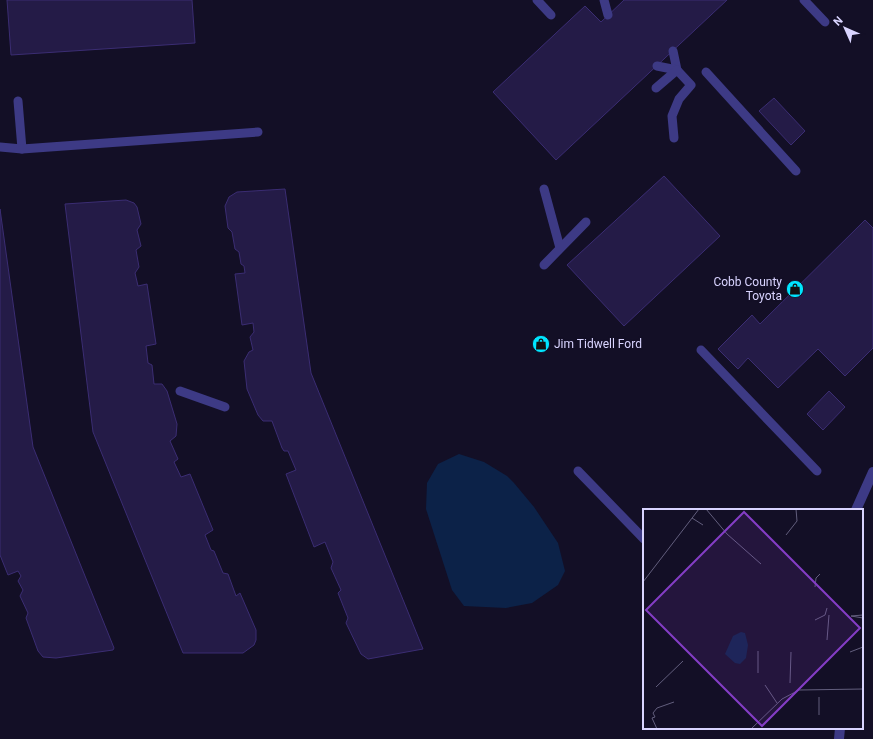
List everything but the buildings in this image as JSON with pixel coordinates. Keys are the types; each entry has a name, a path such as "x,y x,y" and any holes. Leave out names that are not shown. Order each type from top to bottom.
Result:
{"street":[{"path":"856,509 873,472"},
{"path":"839,739 840,729"}],"lane":[{"path":"536,0 551,15"},
{"path":"604,0 608,16"},
{"path":"804,0 825,22"},
{"path":"673,50 677,70 691,85 678,99 672,116 674,138"},
{"path":"657,66 677,70"},
{"path":"656,88 677,70"},
{"path":"706,72 796,171"},
{"path":"18,101 22,148"},
{"path":"0,147 22,148 258,132"},
{"path":"544,189 560,248"},
{"path":"544,265 586,222"},
{"path":"701,350 818,471"},
{"path":"180,391 225,407"},
{"path":"578,471 643,538"}],"water":[{"path":"459,454 484,462 507,476 534,507 558,543 565,571 558,585 532,603 506,608 464,606 452,590 426,509 427,483 438,464"}],"place":[{"name":"Cobb County Toyota","path":"795,289"},
{"name":"Jim Tidwell Ford","path":"541,344"}]}
